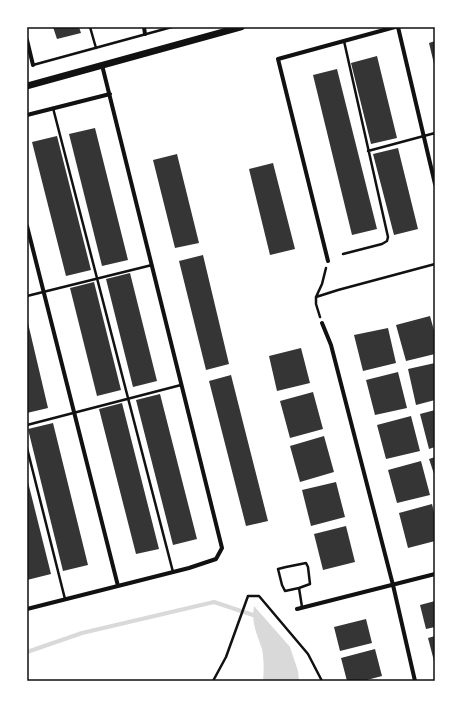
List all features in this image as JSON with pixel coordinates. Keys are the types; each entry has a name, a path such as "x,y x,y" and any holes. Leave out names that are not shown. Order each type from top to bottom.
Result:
{"street":[{"path":"144,27 145,34"},
{"path":"27,86 241,27"},
{"path":"328,261 278,59 396,27 435,184"},
{"path":"27,40 33,65"},
{"path":"27,609 189,568 216,559 222,548 102,65"},
{"path":"27,115 110,94"},
{"path":"27,226 118,586"},
{"path":"322,323 331,345 393,585 414,681"},
{"path":"298,609 435,574"}],"lane":[{"path":"90,27 96,48"},
{"path":"33,65 172,27"},
{"path":"343,254 382,244 387,241 388,237 344,41"},
{"path":"53,108 173,572"},
{"path":"368,151 435,133"},
{"path":"27,296 152,265"},
{"path":"27,425 181,386"},
{"path":"27,448 65,600"},
{"path":"306,563 308,567 310,584 299,588 285,590 278,570 306,563"},
{"path":"299,588 302,607"}],"path":[{"path":"322,323 316,304 316,297 322,284 328,261"},
{"path":"316,297 435,264"},
{"path":"213,681 226,657 248,596 259,596 308,654 322,681"}],"shaded area":[{"path":"254,606 290,647 298,671 299,681 263,681 263,657 253,618"}],"building":[{"path":"53,27 79,27 81,33 57,39"},
{"path":"435,41 435,63 434,64 429,43"},
{"path":"377,56 397,138 371,144 351,63"},
{"path":"337,69 377,229 352,235 313,75"},
{"path":"95,128 128,260 102,266 69,134"},
{"path":"57,136 91,270 66,276 32,142"},
{"path":"398,148 418,229 394,235 373,154"},
{"path":"177,154 199,243 175,248 153,160"},
{"path":"273,163 295,249 270,255 249,169"},
{"path":"203,255 229,364 206,370 179,261"},
{"path":"130,273 157,381 133,387 106,279"},
{"path":"94,282 121,390 97,396 70,288"},
{"path":"430,316 435,334 435,354 406,361 396,325"},
{"path":"28,323 48,408 27,413 27,324"},
{"path":"388,328 396,363 363,371 354,335"},
{"path":"301,348 310,383 277,391 269,356"},
{"path":"435,363 435,400 416,405 408,369"},
{"path":"398,372 407,408 375,415 366,380"},
{"path":"231,375 268,521 246,526 209,381"},
{"path":"313,392 323,429 290,438 280,401"},
{"path":"160,394 197,539 173,545 136,400"},
{"path":"122,403 159,549 136,554 99,409"},
{"path":"435,410 435,447 429,449 420,414"},
{"path":"411,416 420,451 386,459 377,425"},
{"path":"53,423 88,565 63,571 28,429"},
{"path":"324,436 334,472 300,482 290,446"},
{"path":"435,457 435,477 429,459"},
{"path":"421,461 430,495 397,503 388,470"},
{"path":"27,478 51,574 27,580"},
{"path":"336,482 345,517 311,526 302,490"},
{"path":"432,504 435,516 435,541 408,548 399,513"},
{"path":"346,526 355,562 323,570 314,534"},
{"path":"435,601 435,627 426,629 420,605"},
{"path":"366,619 372,643 340,651 334,627"},
{"path":"435,636 435,661 434,661 428,638"},
{"path":"375,649 382,676 363,681 347,681 341,658"}],"waterway":[{"path":"27,652 82,633 214,602 253,615"}]}
